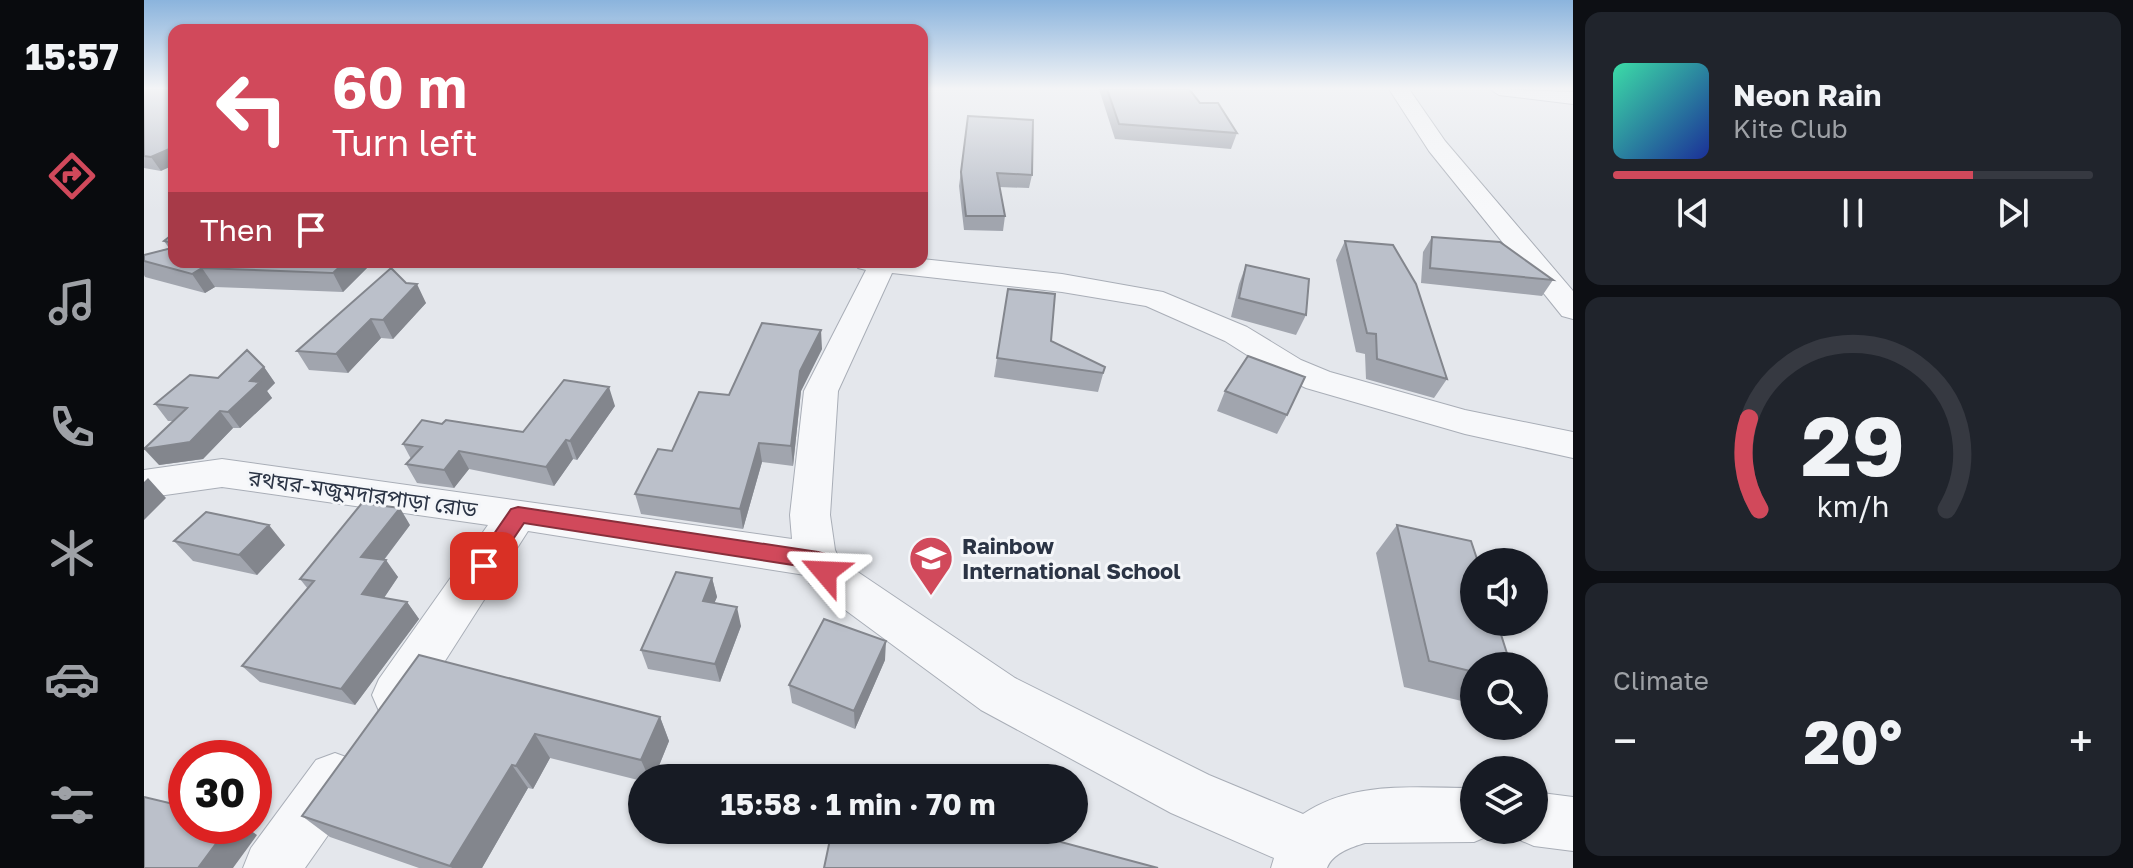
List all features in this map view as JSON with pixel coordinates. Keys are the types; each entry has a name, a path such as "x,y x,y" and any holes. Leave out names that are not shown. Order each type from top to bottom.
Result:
{"street":[{"path":"1426,130 1573,310"},
{"path":"873,268 821,391 810,515 818,560 825,572 998,694 1303,856 1338,823 1365,816 1460,815"},
{"path":"916,268 1009,277 1153,298 1236,334 1289,367 1318,380 1465,422 1573,445"},
{"name":"রথঘর-মজুমদারপাড়া রোড","path":"144,484 222,473 818,560"},
{"path":"271,868 518,514"},
{"path":"1548,821 1573,824"}],"building":[{"path":"144,130 168,130 168,150 151,157 144,156"},
{"path":"966,130 1033,130 1032,175 997,173 1005,216 966,216 961,172"},
{"path":"1191,130 1235,130 1237,133"},
{"path":"1432,237 1500,242 1553,280 1430,268"},
{"path":"1345,241 1393,245 1416,284 1447,379 1377,359 1376,334 1367,333"},
{"path":"168,249 168,268 144,261 144,255"},
{"path":"1246,265 1309,279 1306,315 1239,298"},
{"path":"170,268 202,268 192,274"},
{"path":"202,268 338,268 333,273"},
{"path":"391,268 406,283 417,284 383,320 371,319 336,354 297,351"},
{"path":"1008,289 1055,294 1051,341 1105,367 1103,373 997,358"},
{"path":"762,323 821,330 800,371 791,446 759,443 740,509 635,494 658,449 672,451 699,392 729,395"},
{"path":"247,350 264,367 250,381 260,382 228,412 220,411 190,442 144,449 187,408 155,404 190,375 218,378"},
{"path":"1248,356 1305,377 1287,415 1225,391"},
{"path":"564,380 609,387 570,441 566,440 546,467 459,451 444,470 406,464 422,447 403,444 422,420 442,424 446,420 523,432"},
{"path":"362,503 400,508 361,557 386,560 362,594 407,602 341,689 242,666 314,581 300,579"},
{"path":"206,512 269,525 239,555 174,541"},
{"path":"1397,525 1471,541 1473,548 1460,548 1460,636 1501,636 1507,652 1460,652 1460,669 1429,661"},
{"path":"676,572 712,578 703,601 737,607 715,664 641,650"},
{"path":"824,619 886,641 854,711 789,685"},
{"path":"419,655 660,717 641,760 535,734 516,766 512,765 450,866 302,816"},
{"path":"144,797 168,803 168,844 216,844 198,868 144,868"},
{"path":"829,844 1068,844 1158,868 824,868"}],"place":[{"name":"Rainbow International School","path":"931,597"}],"route":[{"path":"484,566 518,514 818,560 825,572"}]}
